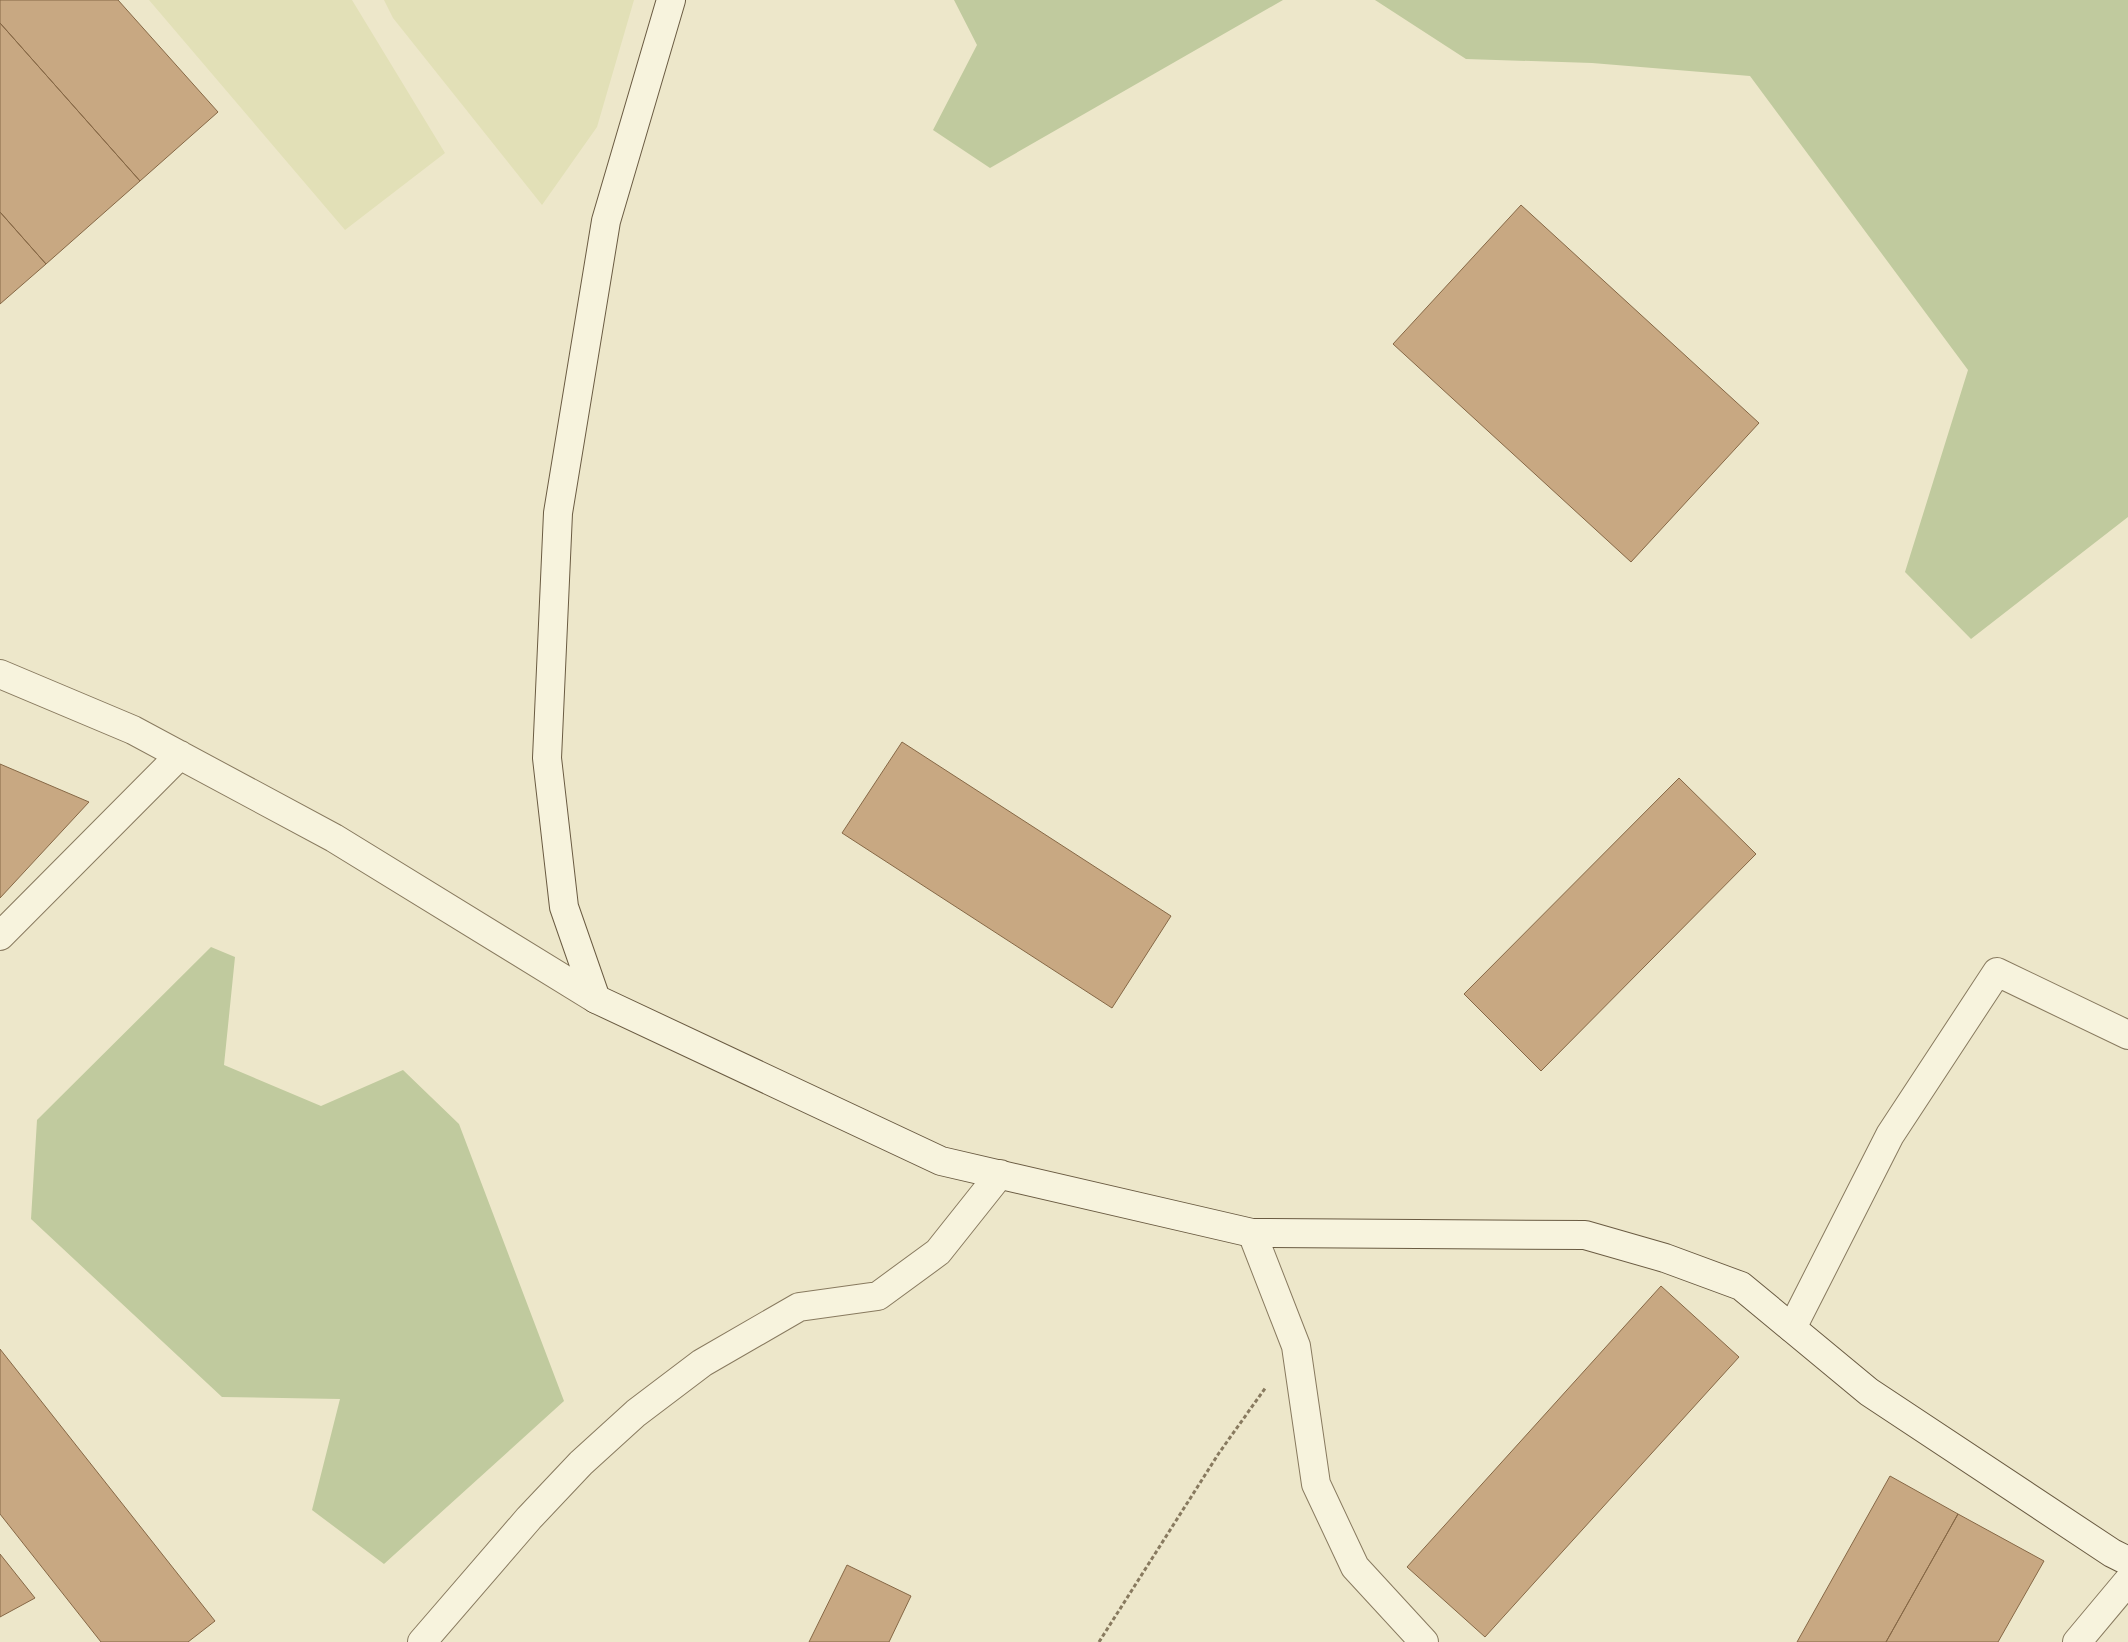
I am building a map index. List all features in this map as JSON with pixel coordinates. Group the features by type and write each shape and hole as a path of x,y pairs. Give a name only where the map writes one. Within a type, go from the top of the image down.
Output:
{"street":[{"path":"596,999 564,907 547,758 558,513 606,221 671,0"},
{"path":"0,674 133,730 334,838 596,999 941,1161 1252,1233 1584,1235 1665,1258 1742,1286 1869,1392 2112,1553 2128,1561"},
{"path":"0,936 180,755"},
{"path":"1792,1328 1890,1135 1997,972 2128,1035"},
{"path":"422,1642 529,1518 581,1464 636,1413 702,1363 799,1307 878,1296 938,1252 1000,1174"},
{"path":"1252,1233 1296,1346 1316,1484 1354,1567 1424,1642"},
{"path":"2077,1642 2128,1581"}],"path":[{"path":"1100,1642 1219,1453 1296,1346"}],"shaded area":[{"path":"149,0 352,0 445,153 345,230"},
{"path":"384,0 634,0 597,127 542,205 393,18"}],"green space":[{"path":"954,0 1283,0 990,168 933,130 977,45"},
{"path":"1375,0 2128,0 2128,517 1971,639 1905,572 1968,370 1750,76 1592,63 1466,59"},
{"path":"211,947 235,957 224,1065 321,1106 403,1070 459,1124 564,1401 384,1564 312,1510 340,1399 222,1397 31,1219 37,1120"}],"building":[{"path":"0,0 118,0 218,112 140,181 0,23"},
{"path":"0,23 140,181 46,264 0,212"},
{"path":"1521,205 1759,423 1631,562 1393,344"},
{"path":"0,212 46,264 0,304"},
{"path":"902,742 1171,916 1112,1008 842,833"},
{"path":"0,764 89,802 0,898"},
{"path":"1679,778 1756,854 1541,1071 1464,994"},
{"path":"1661,1286 1739,1357 1485,1637 1407,1567"},
{"path":"0,1349 215,1621 188,1642 101,1642 0,1514"},
{"path":"1890,1476 1958,1514 1886,1642 1797,1642"},
{"path":"1958,1514 2044,1561 1998,1642 1886,1642"},
{"path":"0,1554 35,1598 0,1617"},
{"path":"847,1565 911,1596 889,1642 809,1642"}]}
